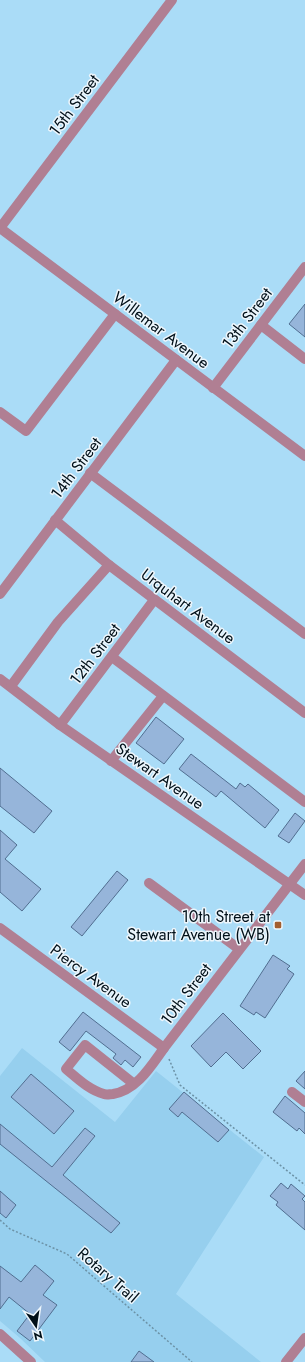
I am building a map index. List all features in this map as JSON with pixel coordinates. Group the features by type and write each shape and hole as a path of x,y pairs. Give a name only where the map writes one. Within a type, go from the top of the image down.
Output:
{"street":[{"name":"15th Street","path":"0,228 172,0"},
{"name":"Willemar Avenue","path":"0,228 305,456"},
{"name":"13th Street","path":"214,388 305,267"},
{"path":"0,412 26,431 115,314"},
{"path":"261,325 305,359"},
{"name":"14th Street","path":"0,594 176,360"},
{"path":"90,473 305,634"},
{"name":"Urquhart Avenue","path":"55,520 109,566 305,713"},
{"path":"11,686 58,622 109,566"},
{"name":"12th Street","path":"60,725 154,600"},
{"path":"112,657 305,802"},
{"name":"Stewart Avenue","path":"0,679 60,725 305,895"},
{"path":"112,761 163,696"},
{"name":"10th Street","path":"134,1084 85,1045 66,1069 91,1089 106,1095 122,1092 134,1084 148,1070 305,864"},
{"path":"149,883 239,949"},
{"name":"Piercy Avenue","path":"0,928 164,1048"},
{"path":"292,1092 305,1102"},
{"path":"0,1334 27,1361"},
{"path":"286,1362 305,1338"}],"path":[{"path":"164,1048 180,1085 305,1185"},
{"name":"Rotary Trail","path":"0,1220 10,1229 68,1254 192,1362"}],"shaded area":[{"path":"22,1048 115,1122 156,1071 264,1157 176,1294 261,1362 45,1362 0,1321 0,1076"}],"building":[{"path":"305,304 305,337 289,324"},
{"path":"156,717 184,739 164,764 136,743"},
{"path":"191,754 236,789 240,783 245,787 248,784 279,810 265,828 221,791 216,797 179,769"},
{"path":"0,768 52,811 34,833 0,806"},
{"path":"295,813 305,821 289,843 278,836"},
{"path":"0,830 17,845 5,859 41,889 22,911 0,892"},
{"path":"117,871 128,880 82,936 71,927"},
{"path":"273,955 290,966 287,969 294,974 265,1018 256,1012 254,1015 240,1006"},
{"path":"83,1012 141,1057 133,1067 125,1060 121,1065 113,1058 116,1054 86,1031 70,1051 59,1042"},
{"path":"223,1013 261,1051 243,1069 226,1052 211,1067 191,1046"},
{"path":"305,1071 305,1089 296,1081"},
{"path":"31,1074 74,1111 54,1134 11,1097"},
{"path":"184,1092 229,1130 218,1142 182,1112 178,1117 169,1109"},
{"path":"285,1096 305,1113 305,1134 299,1128 297,1131 273,1112"},
{"path":"0,1124 52,1167 85,1128 95,1136 63,1175 120,1223 111,1233 0,1144"},
{"path":"281,1183 288,1189 291,1184 305,1196 302,1199 305,1202 305,1230 276,1205 278,1202 270,1196"},
{"path":"0,1191 16,1205 6,1218 0,1213"},
{"path":"35,1265 54,1281 43,1295 57,1305 30,1341 17,1331 30,1314 9,1297 0,1309 0,1266 21,1282"},
{"path":"139,1351 154,1362 131,1362"}],"place":[{"name":"10th Street at Stewart Avenue (WB)","path":"278,925"}]}
